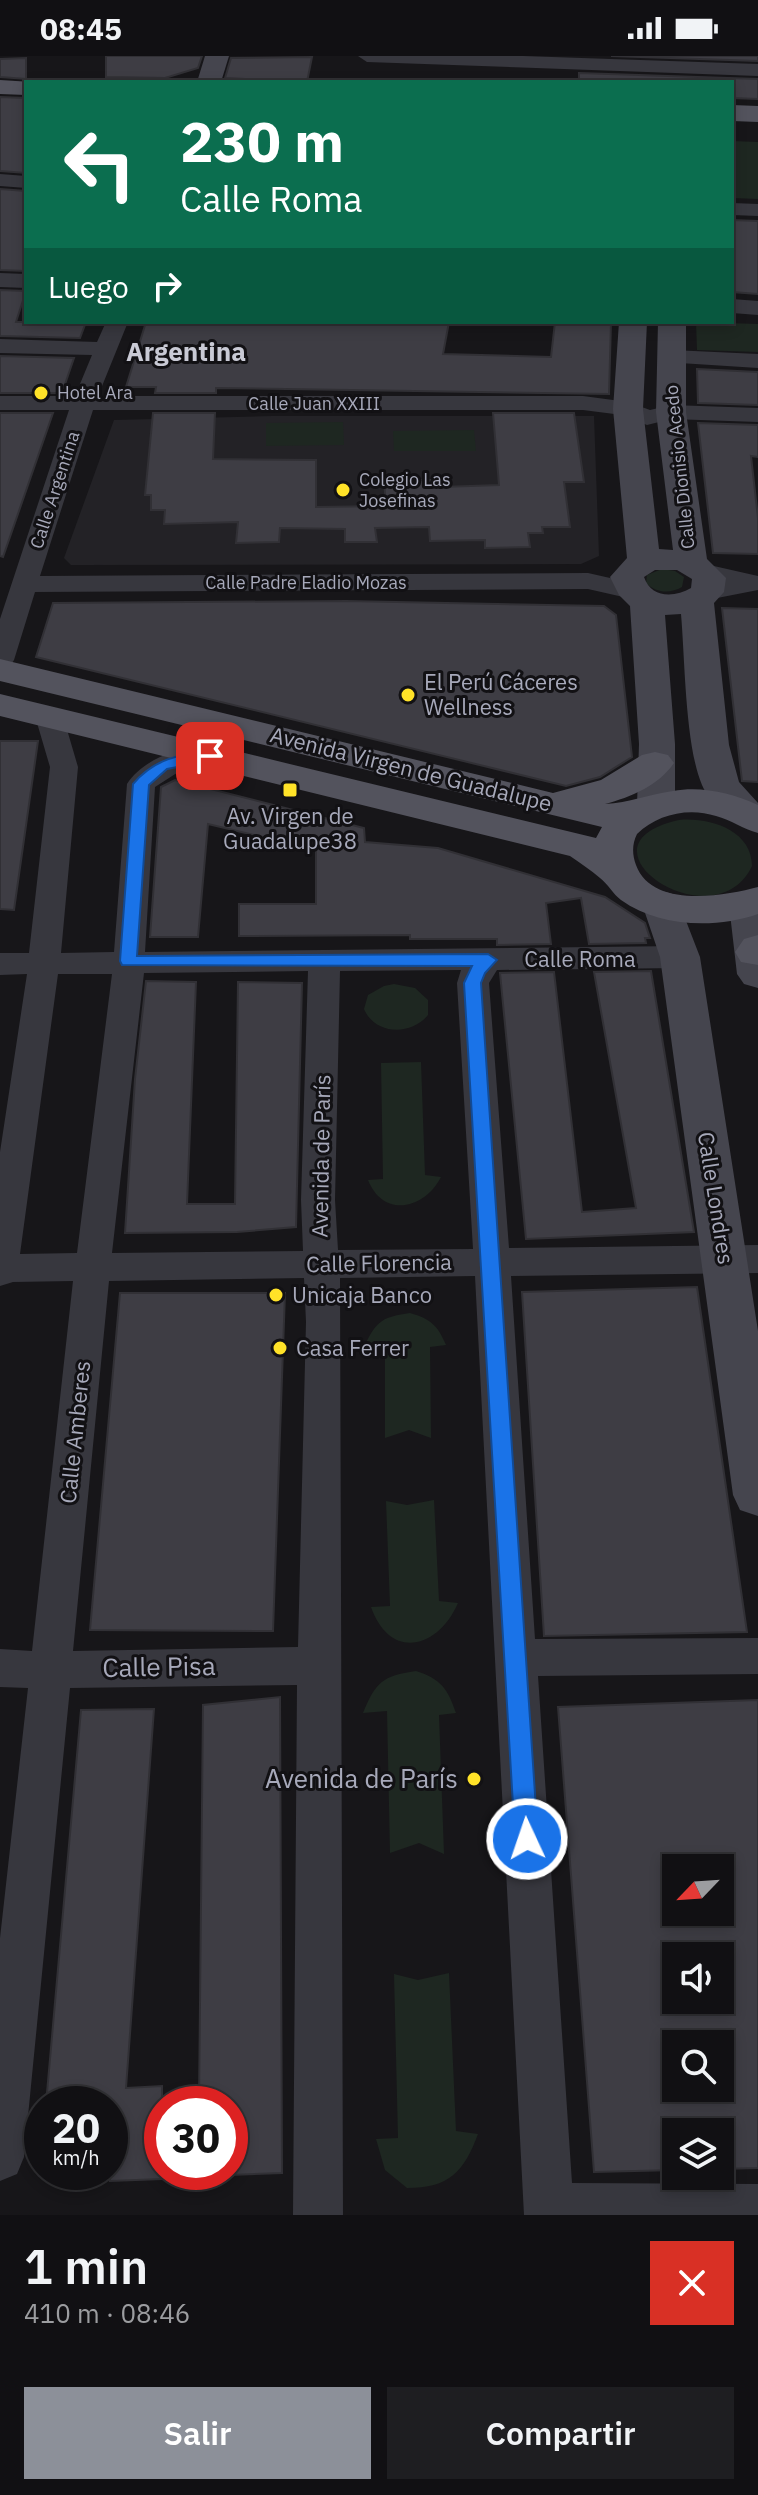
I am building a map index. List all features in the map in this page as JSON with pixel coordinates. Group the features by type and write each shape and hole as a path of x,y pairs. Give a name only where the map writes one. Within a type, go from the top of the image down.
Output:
{"main road":[{"path":"196,80 202,56"},
{"path":"210,80 217,56"},
{"path":"0,87 24,88"},
{"path":"0,96 24,97"},
{"path":"734,114 758,115"},
{"path":"734,123 758,124"},
{"name":"Calle Dionisio Acedo","path":"633,324 628,409 639,581 657,744 646,810"},
{"name":"Calle Dionisio Acedo","path":"672,324 671,412 700,582 711,745 721,785 752,817"},
{"path":"667,559 700,582 673,605 639,581 667,559"},
{"name":"Avenida Virgen de Guadalupe","path":"0,670 605,816 701,801 752,817"},
{"name":"Avenida Virgen de Guadalupe","path":"0,705 583,847 619,872 644,895 662,904"},
{"path":"548,804 608,792 637,779 655,763"},
{"path":"619,872 613,856 614,841 622,826 646,810"},
{"path":"662,904 715,912 754,902 757,958"},
{"name":"Calle Londres","path":"662,904 680,957 742,1259 758,1495"}],"street":[{"path":"367,56 637,61 758,70"},
{"path":"0,180 24,182"},
{"path":"734,209 758,210"},
{"path":"0,280 24,281"},
{"path":"734,306 758,308"},
{"name":"Calle Argentina","path":"0,660 83,404 116,324"},
{"path":"0,346 107,349"},
{"path":"672,357 758,361"},
{"name":"Calle Juan XXIII","path":"0,403 583,403 628,409 647,418 671,412 758,415"},
{"name":"Calle Padre Eladio Mozas","path":"25,584 639,581"},
{"path":"700,582 756,583"},
{"path":"0,1269 44,964 64,767 49,716"},
{"name":"Calle Amberes","path":"0,2157 52,1671 56,1605 128,961 141,784 162,766 186,758 210,756"},
{"name":"Calle Roma","path":"0,964 680,957"},
{"path":"488,960 477,970 473,983 549,2211 758,2209"},
{"name":"Avenida de París","path":"318,2215 318,1666 324,1322 319,1264 324,962"},
{"name":"Calle Florencia","path":"0,1269 742,1259"},
{"path":"516,1658 758,1656"},
{"name":"Calle Pisa","path":"0,1668 52,1671 100,1667 318,1666"}],"shaded area":[{"path":"734,141 758,142 758,199 734,198"},
{"path":"696,324 758,324 758,352 697,350"},
{"name":"Colegio Las Josefinas","path":"272,416 594,416 599,556 581,564 71,565 64,558 114,420"},
{"path":"343,422 344,445 266,446 266,423"},
{"path":"474,430 476,451 394,451 393,431"},
{"path":"662,569 675,571 684,577 682,587 663,591 646,583 647,575"},
{"path":"679,820 703,821 727,828 745,843 752,866 734,888 709,896 683,893 659,882 642,866 637,849 648,832"},
{"path":"394,984 415,988 428,1000 428,1015 412,1027 385,1028 369,1018 364,1009 368,995"},
{"path":"421,1062 425,1175 441,1177 425,1197 404,1205 393,1204 383,1200 368,1180 383,1179 381,1063"},
{"path":"410,1313 433,1324 446,1345 430,1347 431,1438 409,1430 385,1438 385,1344 365,1345 382,1321"},
{"path":"434,1500 439,1601 458,1603 439,1631 427,1639 402,1642 390,1636 379,1624 371,1607 390,1606 386,1501 407,1505"},
{"path":"416,1671 442,1686 456,1713 439,1715 444,1854 419,1843 390,1853 387,1711 363,1713 382,1682 395,1675"},
{"path":"449,1973 456,2131 478,2134 467,2158 453,2175 434,2185 407,2188 385,2170 376,2139 398,2138 394,1974 418,1980"}],"building":[{"path":"106,56 202,56 198,68 165,78 106,77"},
{"path":"611,56 758,56 758,61"},
{"path":"312,57 307,80 225,78 231,58"},
{"path":"26,58 26,79 0,77 0,59"},
{"path":"579,73 758,79 758,99 734,98 734,80 579,79"},
{"path":"0,97 24,98 24,173 0,171"},
{"path":"0,189 24,191 24,271 0,270"},
{"path":"734,220 758,221 758,294 734,292"},
{"path":"0,290 24,291 16,322 85,324 80,338 0,336"},
{"path":"145,324 449,324 443,354 551,357 555,324 611,324 609,394 216,388 216,393 155,393 156,387 126,387"},
{"path":"0,356 74,358 62,393 0,393"},
{"path":"697,369 758,372 758,405 698,403"},
{"path":"0,413 53,413 3,557 0,556"},
{"path":"153,413 215,413 213,459 316,460 316,507 386,506 384,480 440,480 441,487 499,485 493,413 574,413 584,482 564,482 570,527 542,527 543,533 528,533 530,547 485,548 485,540 430,541 429,527 375,528 377,542 345,542 345,529 280,528 279,542 236,543 238,522 164,524 165,510 151,510 151,495 145,495"},
{"path":"698,423 758,425 758,457 751,456 758,518 758,554 713,553"},
{"name":"El Perú Cáceres Wellness","path":"346,601 604,606 616,615 632,757 600,777 566,786 36,657 53,603"},
{"path":"722,608 758,609 758,782 742,781"},
{"path":"0,741 38,741 14,910 0,909"},
{"path":"175,780 364,828 365,842 438,848 605,897 645,923 650,938 645,938 646,943 589,944 581,898 546,903 551,944 497,945 497,939 410,939 410,935 239,936 239,904 316,904 316,850 208,824 198,937 150,937 161,787"},
{"path":"651,971 694,1232 526,1239 500,973 554,972 582,1212 636,1208 594,972"},
{"path":"146,981 196,982 187,1204 235,1204 238,982 302,983 296,1227 237,1232 125,1233 135,1079"},
{"path":"697,1287 747,1632 544,1636 522,1292"},
{"path":"120,1293 285,1293 273,1631 90,1630"},
{"path":"280,1697 282,2173 248,2174 248,2086 199,2086 203,1705"},
{"path":"758,1700 758,2168 734,2169 734,2118 662,2118 662,2170 594,2172 558,1707"},
{"path":"154,1709 126,2086 48,2086 81,1710"},
{"path":"144,2087 144,2180 128,2180 128,2088"}],"place":[{"name":"Hotel Ara","path":"41,393"},
{"name":"Colegio Las Josefinas","path":"343,490"},
{"name":"El Perú Cáceres Wellness","path":"408,695"},
{"name":"Av. Virgen de Guadalupe38","path":"290,790"},
{"name":"Unicaja Banco","path":"276,1295"},
{"name":"Casa Ferrer","path":"280,1348"},
{"name":"Avenida de París","path":"474,1779"}],"district":[{"name":"Argentina","path":"186,352"}],"route":[{"path":"210,756 186,758 162,766 141,784 128,961 488,960 477,970 473,983 527,1839"}]}
